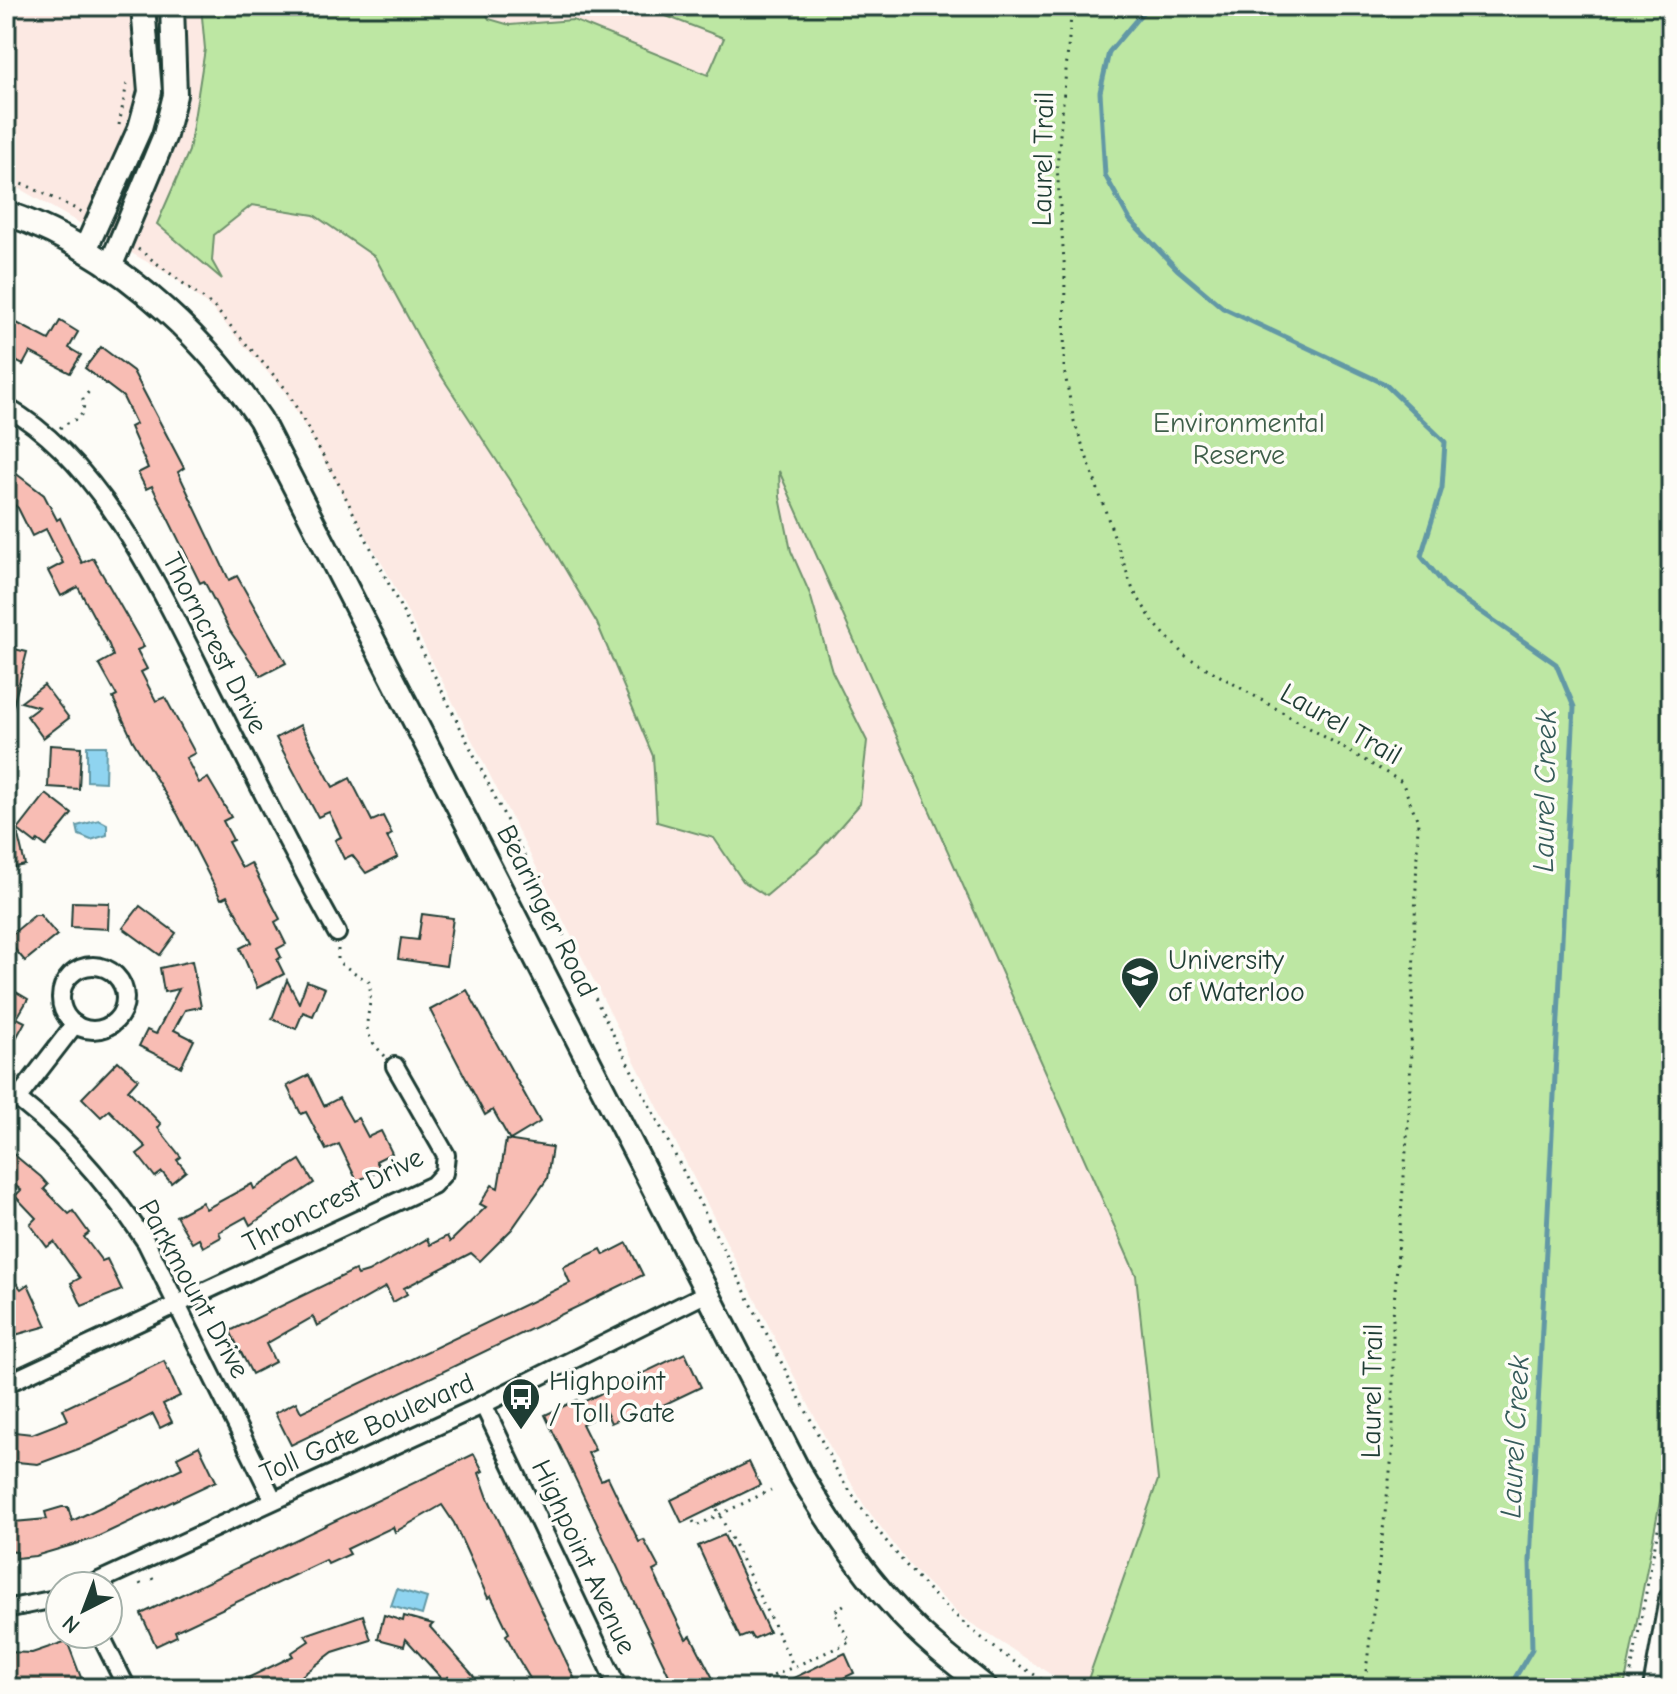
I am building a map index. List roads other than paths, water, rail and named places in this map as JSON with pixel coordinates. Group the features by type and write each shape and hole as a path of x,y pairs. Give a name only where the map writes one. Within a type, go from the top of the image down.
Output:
{"street":[{"path":"85,250 140,128 150,92 143,6"},
{"path":"110,267 165,135 175,95 172,6"},
{"name":"Bearinger Road","path":"6,213 85,250 110,267 201,343 234,380 260,419 799,1472 858,1566 916,1630 986,1688"},
{"name":"Thorncrest Drive","path":"6,407 50,443 94,487 136,548 337,933"},
{"path":"12,1095 75,1024"},
{"name":"Throncrest Drive","path":"180,1304 433,1185 444,1173 446,1155 395,1066"},
{"name":"Parkmount Drive","path":"12,1095 64,1141 124,1209 180,1304 273,1499"},
{"name":"Toll Gate Boulevard","path":"122,1570 483,1404 709,1292"},
{"path":"6,1384 180,1304"},
{"name":"Highpoint Avenue","path":"483,1404 618,1688"},
{"path":"1655,1688 1671,1599"},
{"path":"6,1609 44,1601"},
{"path":"108,1650 127,1688"}],"water":[{"path":"87,746 106,746 105,782 87,781"},
{"path":"99,820 107,824 107,835 91,840 79,835 77,826"},
{"path":"397,1589 427,1598 422,1615 391,1606"}],"waterway":[{"name":"Laurel Creek","path":"1148,6 1109,52 1100,92 1105,175 1130,220 1177,269 1223,308 1385,384 1445,442 1442,488 1421,556 1447,588 1556,664 1574,707 1530,1561 1532,1649 1509,1688"}],"place":[{"name":"University of Waterloo","path":"1140,1010"},
{"name":"Highpoint / Toll Gate","path":"521,1431"}],"park label":[{"name":"Environmental Reserve","path":"1239,439"}]}
